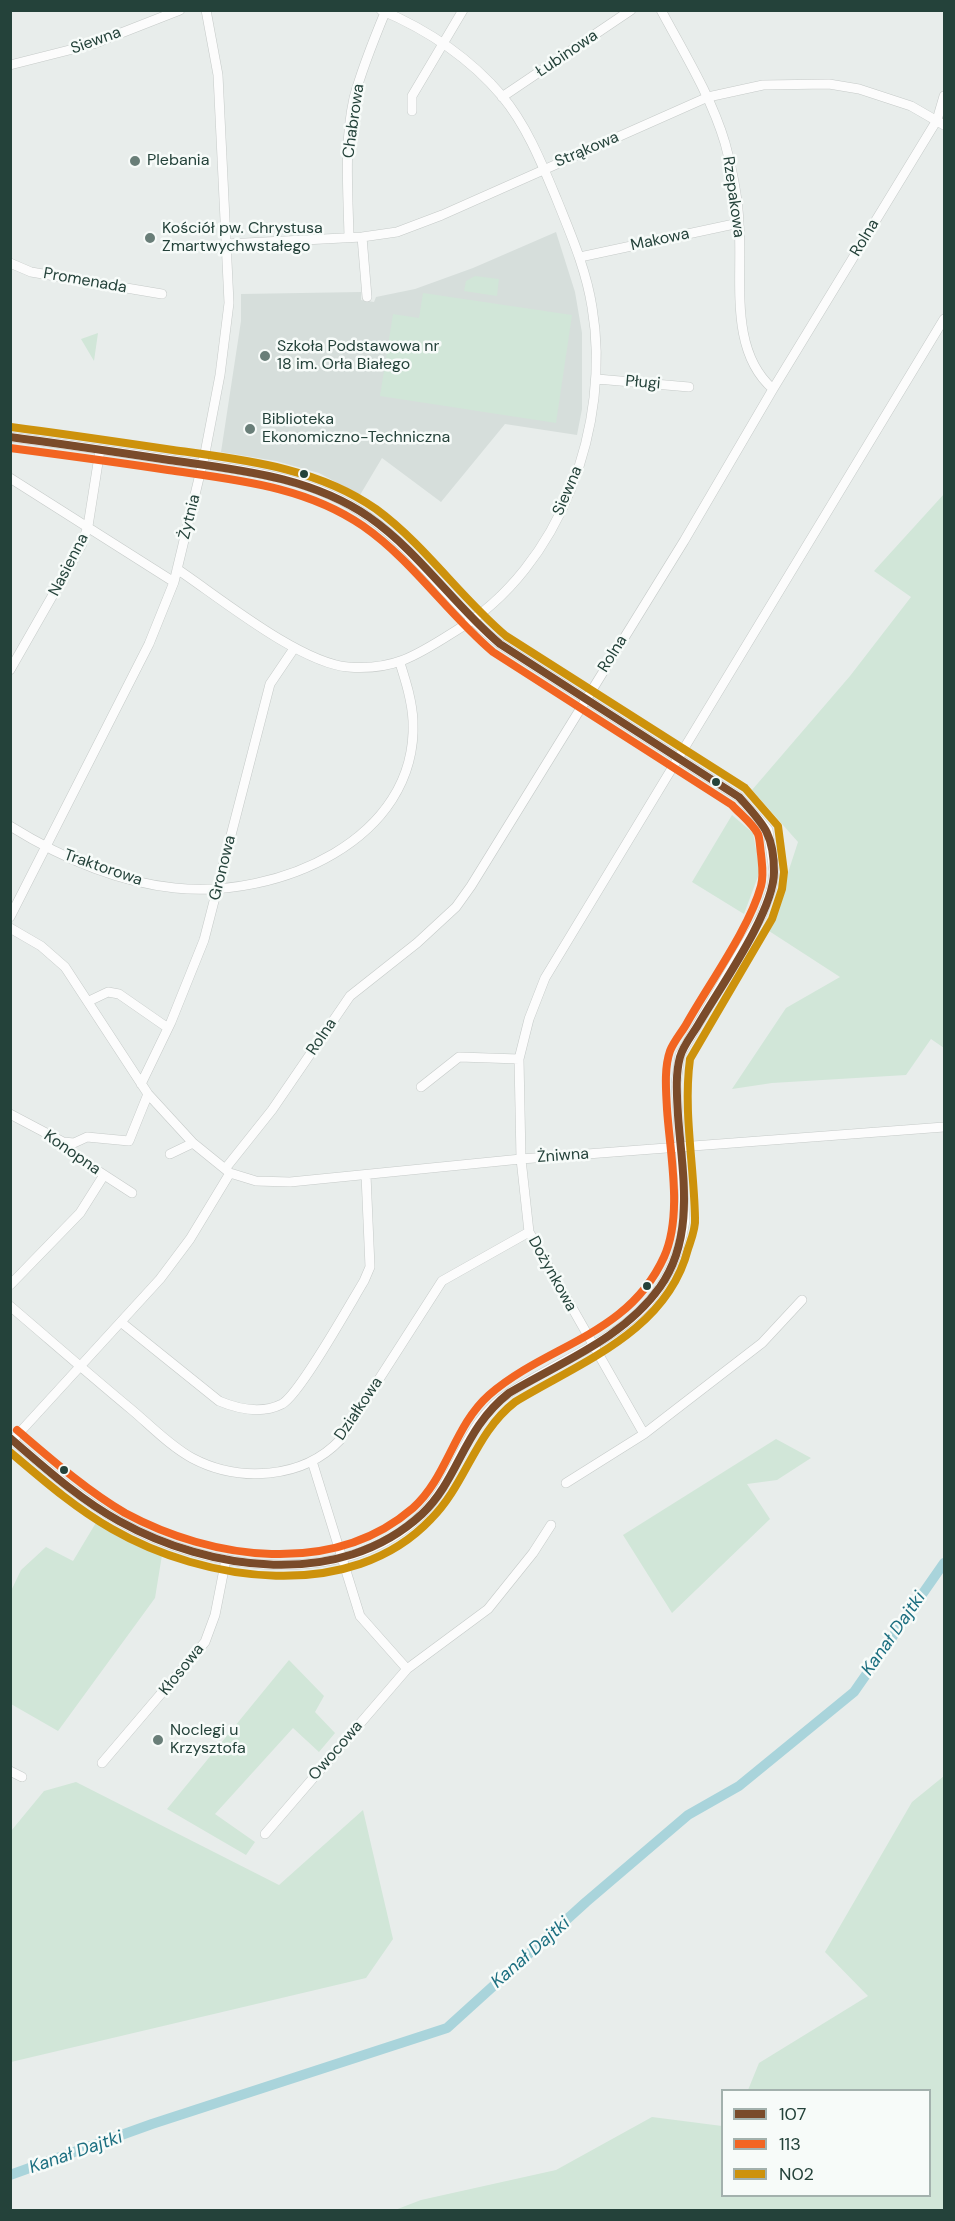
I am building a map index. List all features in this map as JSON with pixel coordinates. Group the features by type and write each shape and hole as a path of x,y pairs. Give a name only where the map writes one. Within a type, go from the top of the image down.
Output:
{"street":[{"name":"Siewna","path":"10,65 93,44 180,10"},
{"name":"Żytnia","path":"10,917 149,644 174,582 202,464 220,375 229,309 218,75 206,10"},
{"path":"412,111 412,96 463,10"},
{"name":"Łubinowa","path":"502,97 632,10"},
{"name":"Rzepakowa","path":"661,10 708,97 724,141 740,223 743,333 749,358 760,378 773,389"},
{"name":"Siewna","path":"177,569 293,650 346,667 374,667 400,663 473,621 517,578 553,526 571,489 583,453 597,380 592,309 580,257 544,168 527,134 502,97 473,66 445,43 416,25 384,11"},
{"name":"Chabrowa","path":"349,237 347,170 354,101 384,11"},
{"name":"Strąkowa","path":"226,244 363,237 397,232 708,97 762,85 830,84 885,96 941,123"},
{"name":"Rolna","path":"11,1440 82,1368 160,1280 190,1239 227,1171 350,996 417,943 456,907 507,831 585,698 684,541 773,389 941,123 945,96"},
{"name":"Makowa","path":"580,257 740,223"},
{"path":"363,237 368,297"},
{"name":"Promenada","path":"10,263 31,272 162,294"},
{"name":"Dożynkowa","path":"644,1434 529,1232 521,1159 519,1059 529,1019 545,978 945,319"},
{"name":"Pługi","path":"597,380 689,387"},
{"path":"10,437 286,478 326,492 353,507 390,533 473,621 500,645 739,797 768,830 774,872 772,887 762,915 680,1055 676,1084 685,1221 681,1242 668,1277 657,1294 631,1320 592,1346 507,1394 488,1412 469,1434 441,1489 424,1512 401,1533 374,1548 344,1558 277,1564 226,1559 188,1550 133,1529 104,1512 11,1440"},
{"name":"Nasienna","path":"10,670 74,561 88,526 100,450"},
{"path":"10,478 174,582"},
{"name":"Gronowa","path":"141,1084 168,1028 204,940 270,684 293,650"},
{"name":"Traktorowa","path":"10,826 45,848 122,878 141,882 177,888 218,888 284,876 344,848 372,827 390,802 403,777 410,751 413,721 409,691 400,663"},
{"name":"Żniwna","path":"10,928 41,946 65,967 148,1094 193,1143 227,1171 256,1181 290,1182 521,1159 945,1127"},
{"path":"89,1001 108,992 120,994 168,1028"},
{"path":"421,1087 459,1057 519,1059"},
{"path":"63,1142 74,1143 87,1137 129,1141 148,1094"},
{"name":"Konopna","path":"10,1114 63,1142 78,1158 132,1193"},
{"path":"170,1154 193,1143"},
{"path":"10,1285 80,1213 104,1175"},
{"path":"122,1323 219,1401 234,1407 258,1410 283,1404 300,1388 364,1281 370,1267 366,1175"},
{"name":"Działkowa","path":"10,1306 180,1449 214,1467 258,1474 283,1471 312,1461 340,1440 442,1281 529,1232"},
{"path":"566,1482 644,1434 762,1343 802,1300"},
{"path":"312,1461 344,1558 360,1616 407,1669"},
{"name":"Owocowa","path":"265,1834 407,1669 488,1609 533,1553 551,1525"},
{"name":"Kłosowa","path":"102,1763 205,1642 215,1615 226,1559"},
{"path":"10,1771 22,1777"}],"shaded area":[{"path":"556,232 575,292 582,333 582,409 577,435 505,424 441,502 382,458 360,495 319,473 276,461 221,452 241,321 241,294 361,292 361,300 374,302 376,297 415,289 473,268"}],"green space":[{"path":"475,276 499,279 497,296 464,291 466,281"},
{"path":"423,293 572,315 556,423 380,396 393,314 419,318"},
{"path":"98,333 94,361 81,339"},
{"path":"944,494 944,1048 931,1039 906,1075 772,1083 732,1089 786,1008 840,977 769,931 798,842 752,790 850,676 911,597 874,571"},
{"path":"732,815 753,833 760,871 744,914 692,882"},
{"path":"776,1439 811,1458 777,1480 747,1484 770,1519 672,1613 623,1535"},
{"path":"97,1521 162,1555 155,1598 58,1731 11,1704 11,1591 21,1570 46,1547 73,1561"},
{"path":"289,1660 324,1696 315,1712 335,1733 319,1752 293,1728 215,1814 255,1842 246,1855 167,1809"},
{"path":"944,1776 944,2210 395,2210 421,2200 556,2170 652,2117 721,2126 721,2197 931,2197 931,2089 748,2089 759,2063 868,1996 825,1952 912,1802"},
{"path":"76,1782 279,1885 363,1810 393,1939 366,1978 11,2062 11,1831 44,1791"}],"waterway":[{"name":"Kanał Dajtki","path":"10,2175 152,2124 447,2028 586,1902 688,1815 739,1786 854,1692 944,1563"}],"transit line":[{"name":"N02","path":"10,1452 98,1521 149,1547 189,1562 232,1572 276,1576 319,1573 360,1564 398,1546 431,1519 443,1505 480,1443 501,1414 515,1402 593,1358 618,1341 641,1323 661,1302 677,1277 692,1238 695,1222 688,1118 690,1059 772,919 782,889 784,872 778,826 745,788 506,636 394,523 353,495 329,483 279,467 11,427"},
{"name":"107","path":"10,437 247,472 298,484 346,503 369,517 404,546 467,613 500,644 739,797 766,830 772,848 774,872 772,889 765,908 744,950 685,1045 680,1057 677,1071 677,1093 684,1204 679,1247 671,1267 660,1287 629,1321 590,1348 509,1393 494,1407 481,1422 445,1485 422,1514 389,1538 353,1554 314,1563 274,1565 233,1561 193,1552 154,1538 119,1521 76,1493 10,1438"},
{"name":"113","path":"10,448 244,482 294,493 341,513 363,526 398,555 460,621 493,652 732,805 758,834 763,874 756,902 748,919 668,1058 666,1094 674,1204 670,1240 664,1257 649,1284 630,1305 608,1322 536,1363 489,1395 467,1422 425,1496 413,1508 381,1530 346,1544 310,1552 272,1554 233,1550 195,1542 125,1513 83,1484 17,1430"}],"place":[{"name":"Plebania","path":"135,161"},
{"name":"Kościół pw. Chrystusa Zmartwychwstałego","path":"150,238"},
{"name":"Szkoła Podstawowa nr 18 im. Orła Białego","path":"265,356"},
{"name":"Biblioteka Ekonomiczno-Techniczna","path":"250,429"},
{"name":"Noclegi u Krzysztofa","path":"158,1740"}]}
